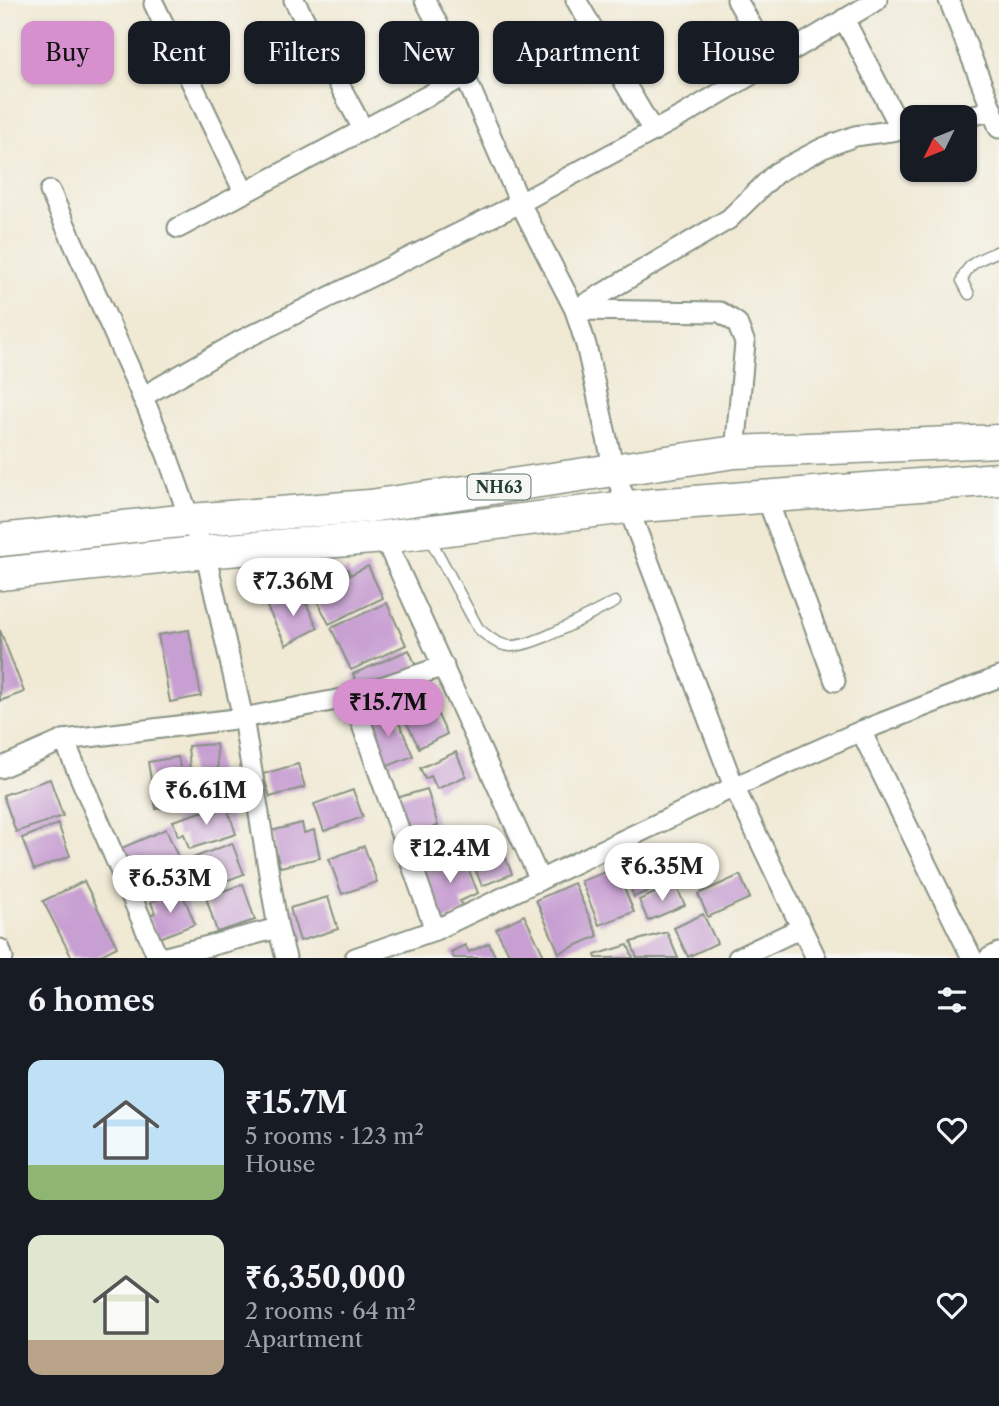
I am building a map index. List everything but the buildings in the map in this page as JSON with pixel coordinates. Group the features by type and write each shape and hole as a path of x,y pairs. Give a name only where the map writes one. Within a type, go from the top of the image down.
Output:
{"highway":[{"name":"NH63","path":"0,540 190,520 370,506 735,452 999,441"},
{"name":"NH63","path":"0,574 205,552 384,537 626,507 999,479"}],"street":[{"path":"294,0 363,129"},
{"path":"425,0 436,21"},
{"path":"576,0 653,131"},
{"path":"737,0 749,21"},
{"path":"799,45 877,0"},
{"path":"949,0 995,120 977,118"},
{"path":"154,4 244,192"},
{"path":"844,19 900,118"},
{"path":"178,228 450,84"},
{"path":"468,84 520,204 575,310 586,345 614,470 626,507 734,787 816,958"},
{"path":"142,397 240,341 520,204 733,84"},
{"path":"575,310 729,219 776,173 823,148 855,136 900,131"},
{"path":"50,191 167,455 190,520 205,552 243,718 278,928 286,958"},
{"path":"575,310 720,312 737,323 745,343 735,452"},
{"path":"766,496 835,681"},
{"path":"384,537 540,880"},
{"path":"0,768 64,740 243,718 352,697 444,666"},
{"path":"355,958 435,930 734,787 862,731 999,677"},
{"path":"352,697 435,930"},
{"path":"862,731 972,958"},
{"path":"64,740 160,958 278,928"},
{"path":"738,958 801,928"},
{"path":"0,949 3,958"},
{"path":"989,958 999,953"}],"lane":[{"path":"969,294 962,281 965,271 972,263 999,251"},
{"path":"426,532 478,628 491,640 508,646 527,645 615,602"}]}
